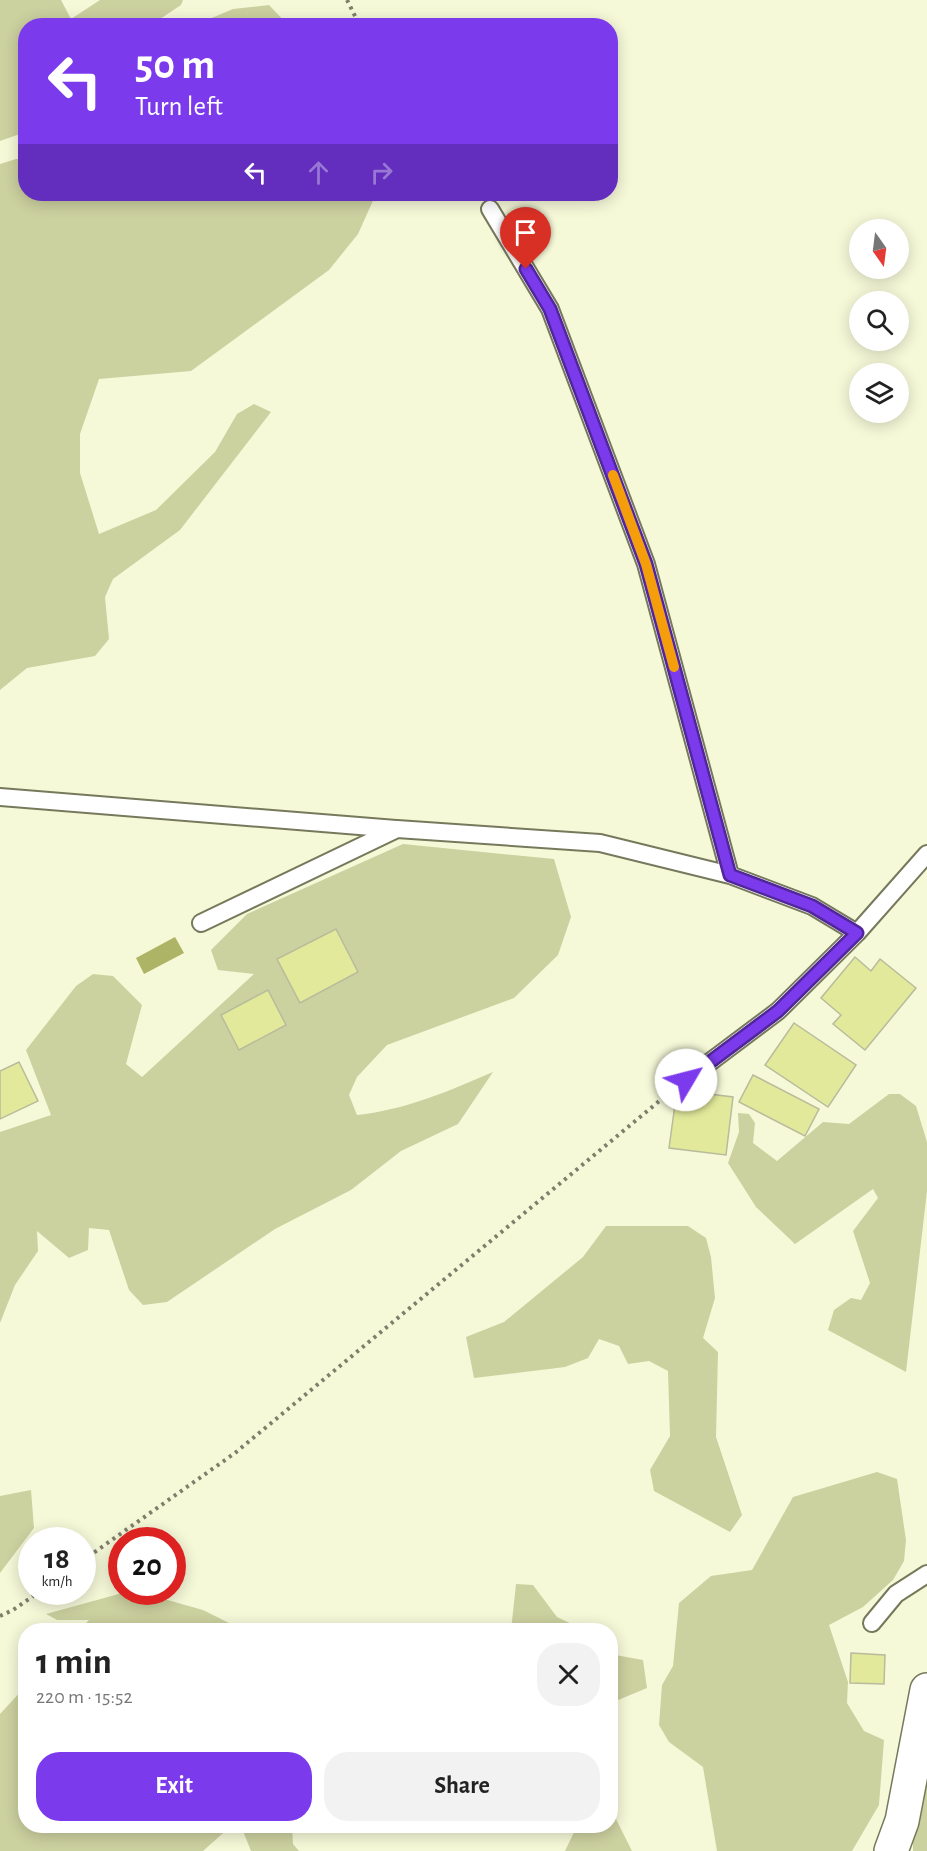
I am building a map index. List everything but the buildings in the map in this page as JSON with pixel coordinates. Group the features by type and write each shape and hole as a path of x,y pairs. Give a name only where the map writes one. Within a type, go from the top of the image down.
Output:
{"street":[{"path":"891,1851 902,1821 927,1690"}],"lane":[{"path":"490,209 550,309 646,564 730,875"},
{"path":"0,797 600,843 730,875 812,906 857,933"},
{"path":"201,923 397,829"},
{"path":"686,1080 778,1011 857,933 927,854"},
{"path":"872,1623 896,1594 927,1574"}],"path":[{"path":"347,0 356,18"},
{"path":"96,1551 235,1453 686,1080"},
{"path":"0,1616 20,1605"}],"shaded area":[{"path":"0,0 61,0 70,18 18,18 18,135 0,141"},
{"path":"100,0 183,0 181,5 162,18 73,18"},
{"path":"269,5 281,18 212,18 233,9"},
{"path":"18,159 18,201 373,201 358,234 329,270 191,371 99,379 80,434 80,473 99,534 156,510 215,452 237,414 254,404 271,412 180,530 113,579 105,597 109,639 95,656 27,668 0,690 0,164"},
{"path":"403,844 554,859 571,917 558,955 514,998 387,1045 357,1077 349,1095 357,1115 392,1109 426,1099 493,1072 458,1124 401,1151 351,1190 275,1229 167,1302 143,1305 129,1290 109,1230 89,1228 88,1250 69,1258 37,1231 38,1251 15,1285 0,1323 0,1132 51,1115 26,1050 76,986 93,974 113,976 142,1005 126,1064 142,1077 254,974 218,970 211,950 247,914"},
{"path":"175,937 184,953 144,974 136,958"},
{"path":"889,1094 900,1094 916,1106 927,1142 927,1191 906,1372 828,1330 834,1310 851,1298 861,1300 870,1283 853,1231 878,1198 873,1189 795,1244 756,1207 728,1163 739,1132 738,1113 749,1114 755,1123 753,1143 777,1161 823,1122 849,1124"},
{"path":"606,1226 688,1226 706,1238 711,1257 715,1298 703,1338 718,1352 716,1437 742,1515 730,1532 654,1491 650,1470 670,1436 668,1371 649,1361 628,1364 619,1346 599,1339 588,1358 565,1367 474,1378 466,1337 504,1322 583,1257"},
{"path":"877,1472 897,1479 906,1540 904,1561 893,1580 863,1607 829,1625 848,1682 847,1703 864,1731 884,1740 879,1805 852,1851 717,1851 703,1767 669,1742 659,1725 662,1685 673,1666 679,1603 711,1576 752,1570 793,1497"},
{"path":"31,1490 34,1527 18,1527 18,1549 0,1573 0,1496"},
{"path":"516,1584 533,1585 557,1617 569,1623 512,1623"},
{"path":"108,1597 108,1605 185,1605 203,1610 229,1623 86,1623 89,1620 57,1620 46,1614 79,1605 96,1605 96,1600"},
{"path":"618,1655 643,1660 647,1688 618,1700"},
{"path":"18,1695 18,1833 223,1833 203,1851 0,1851 0,1714"},
{"path":"927,1777 927,1851 913,1851 913,1835"},
{"path":"618,1823 632,1851 565,1851 574,1833 618,1833"},
{"path":"244,1833 292,1833 293,1844 299,1851 251,1851"}],"slow traffic":[{"path":"613,475 646,564 674,667"}],"route":[{"path":"526,269 550,309 646,564 730,875 812,906 857,933 778,1011 686,1080"}]}
